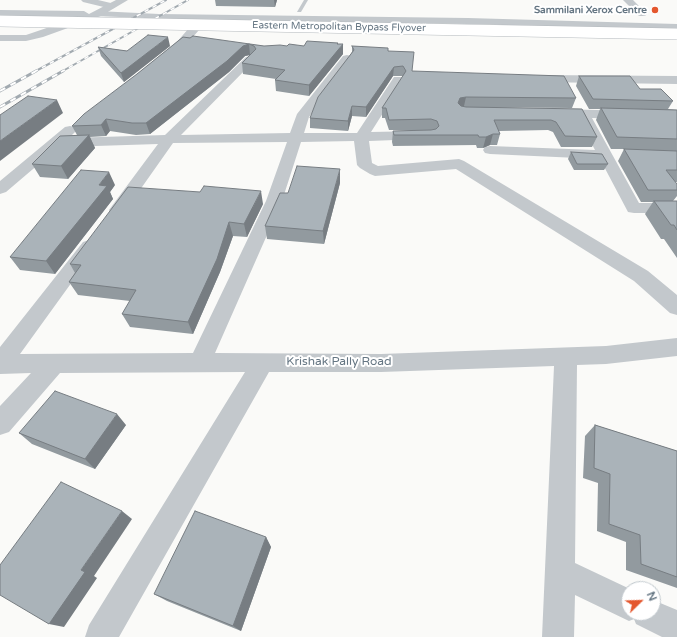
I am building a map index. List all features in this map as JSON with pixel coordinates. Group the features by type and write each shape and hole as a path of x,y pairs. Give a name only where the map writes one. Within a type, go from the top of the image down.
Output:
{"main road":[{"name":"Eastern Metropolitan Bypass Flyover","path":"0,21 677,34"},
{"name":"Eastern Metropolitan Bypass Flyover","path":"0,31 677,45"}],"street":[{"path":"86,0 112,6"},
{"path":"0,38 26,38 39,35 97,14 123,0"},
{"path":"626,14 646,14 628,0"},
{"path":"0,13 97,14 204,18 564,14"},
{"path":"298,16 677,27"},
{"path":"153,67 180,44 204,18"},
{"path":"199,362 274,201 302,117 347,58"},
{"path":"0,364 169,139 206,100 250,59"},
{"path":"527,79 677,80"},
{"path":"398,80 361,137 365,165 375,171 459,164 641,276 677,307"},
{"path":"565,80 634,208 677,208"},
{"path":"543,113 677,116"},
{"path":"0,188 83,120"},
{"path":"53,144 169,139 429,135"},
{"path":"490,150 622,155"},
{"name":"Krishak Pally Road","path":"0,364 199,362 381,363 606,355 677,347"},
{"path":"558,637 566,357"},
{"path":"101,637 263,362"},
{"path":"0,424 54,363"},
{"path":"560,572 621,600"},
{"path":"661,620 677,627"}],"lane":[{"path":"298,16 306,0"}],"building":[{"path":"148,35 168,37 121,73 98,47 127,51"},
{"path":"193,36 264,46 287,46 289,44 304,46 307,41 343,44 309,85 275,80 285,70 242,63 256,49 254,46 249,44 243,46 227,61 146,123 132,123 106,119 101,125 72,126 84,114 183,37 190,38"},
{"path":"352,46 388,48 388,51 414,52 412,71 564,76 576,98 466,97 460,98 458,103 461,106 466,107 582,109 597,137 565,136 556,122 551,120 494,120 500,134 493,134 486,137 479,137 478,135 394,135 393,131 431,130 436,129 439,126 437,121 431,119 389,120 386,108 382,108 406,71 403,66 394,67 366,107 352,106 348,121 310,118 318,97 354,50"},
{"path":"579,76 630,76 640,89 661,89 673,101 593,99"},
{"path":"28,96 57,100 0,141 0,115"},
{"path":"601,108 677,110 677,139 617,137"},
{"path":"89,135 61,166 32,164 60,136"},
{"path":"624,149 677,151 677,170 666,170 677,184 677,190 648,190"},
{"path":"571,152 602,154 608,164 577,164"},
{"path":"297,166 340,169 323,231 265,226 280,193 288,193"},
{"path":"81,170 109,172 99,185 107,186 46,261 10,257"},
{"path":"204,186 261,191 244,224 229,222 217,259 188,322 122,314 136,290 69,282 81,265 70,264 128,187 200,192"},
{"path":"654,201 677,201 677,230 674,225 671,225"},
{"path":"55,391 117,414 85,459 19,433"},
{"path":"595,425 677,451 677,577 641,564 640,535 609,524 610,474 594,468"},
{"path":"61,482 122,511 81,570 85,572 49,624 0,595 0,565"},
{"path":"195,511 266,537 233,626 154,594"}],"railway":[{"path":"34,72 166,0"},
{"path":"61,72 188,0"},
{"path":"0,91 36,71"},
{"path":"0,107 63,71"}],"place":[{"name":"Sammilani Xerox Centre","path":"655,10"}]}
